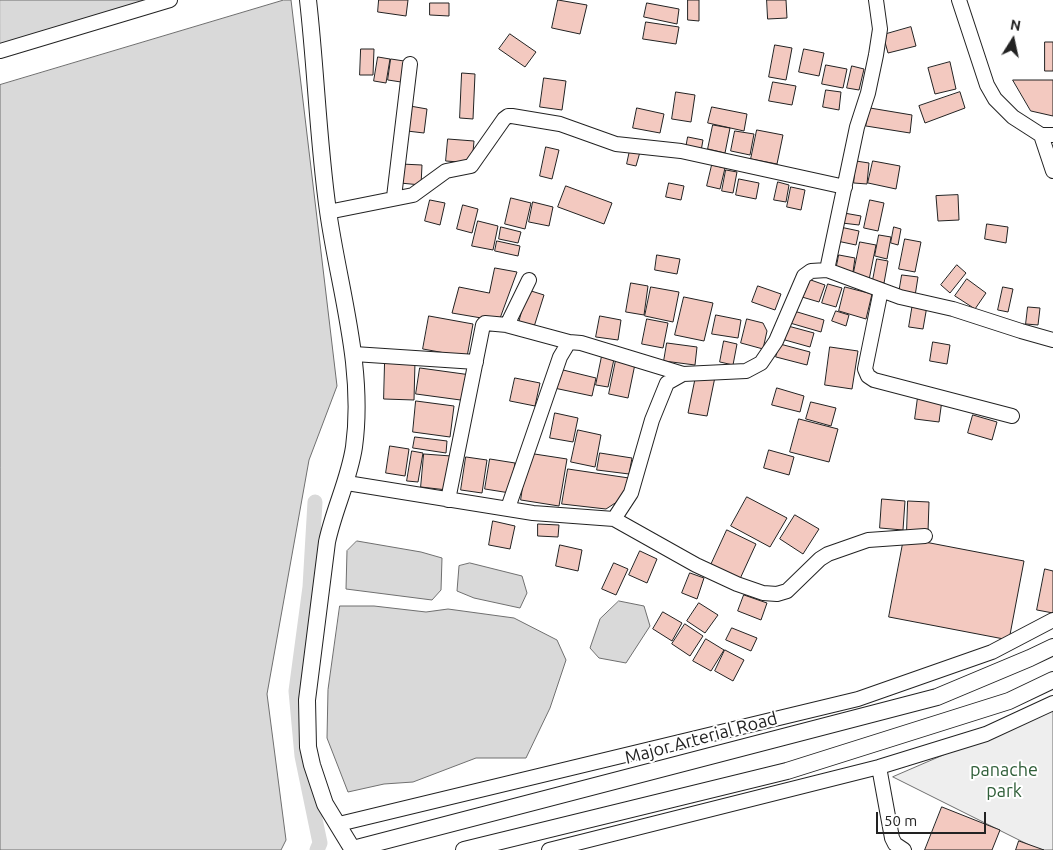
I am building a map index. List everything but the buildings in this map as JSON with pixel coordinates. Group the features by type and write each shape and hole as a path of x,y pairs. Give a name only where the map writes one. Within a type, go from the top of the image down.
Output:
{"street":[{"path":"0,51 170,0"},
{"path":"308,0 320,151 328,212 354,354 356,410 354,447 347,483 332,519 327,542 307,700 308,747 312,765 326,804 353,849"},
{"path":"827,270 858,127 876,55 880,29 876,0"},
{"path":"959,0 987,85 994,99 1013,117 1047,135 1053,171"},
{"path":"394,197 410,64"},
{"path":"328,212 417,193 439,174 471,166 508,116 560,124 616,144 681,152 845,187"},
{"path":"448,500 483,325 485,323 506,325 569,342 581,343 683,374 746,371 761,363 776,341 804,276 811,270 827,270 900,297 953,309 1053,340"},
{"path":"506,325 529,280"},
{"path":"881,290 865,369 868,376 874,380 1012,416"},
{"path":"508,508 560,356 569,342"},
{"path":"354,354 476,362"},
{"path":"614,519 631,493 652,420 667,383 683,374"},
{"path":"347,483 533,513 614,519 696,565 737,584 763,593 777,594 787,591 820,559 828,554 868,540 925,536"},
{"path":"339,824 858,699 992,652 1053,620"},
{"name":"Major Arterial Road","path":"353,849 937,697 1053,647"},
{"path":"464,850 788,770 1009,701 1053,680"},
{"path":"549,850 879,767 986,734 1053,703"},
{"path":"879,767 892,838 895,844 904,850"}],"green space":[{"name":"panache park","path":"1053,708 1053,850 1039,850 893,777"}],"shaded area":[{"path":"0,0 153,0 0,47"},
{"path":"284,0 291,0 337,386 309,460 267,694 286,840 281,850 0,850 0,85"},
{"path":"357,541 421,552 442,558 441,590 432,600 346,589 347,551"},
{"path":"470,563 522,576 527,593 520,608 474,598 457,591 459,566"},
{"path":"619,601 644,606 650,626 626,663 599,658 590,648 600,619"},
{"path":"340,606 374,606 426,612 448,609 514,618 557,640 566,660 550,708 526,758 476,758 413,782 384,784 348,792 327,738 328,690"}],"waterway":[{"path":"315,502 310,587 296,691 302,756 320,843 317,850"}]}
